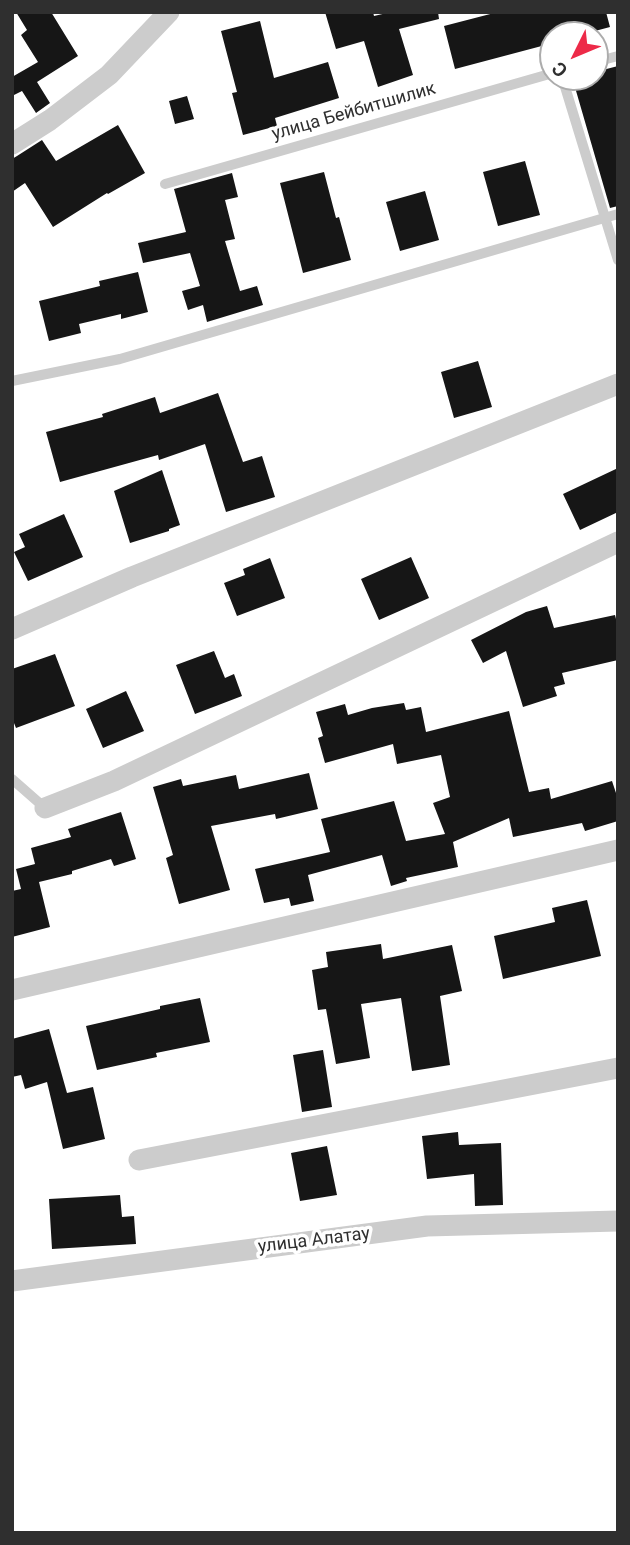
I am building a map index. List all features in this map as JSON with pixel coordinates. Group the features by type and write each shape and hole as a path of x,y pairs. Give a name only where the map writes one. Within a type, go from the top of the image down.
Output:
{"street":[{"path":"12,144 50,120 109,75 169,12"},
{"path":"12,629 132,577 618,384"},
{"path":"45,808 114,781 618,542"},
{"path":"12,990 618,850"},
{"path":"139,1160 618,1069"},
{"name":"улица Алатау","path":"12,1281 427,1226 618,1221"}],"lane":[{"name":"улица Бейбитшилик","path":"165,184 539,78"},
{"path":"566,91 618,260"},
{"path":"12,381 120,359 618,214"},
{"path":"12,779 45,808"}],"building":[{"path":"16,12 51,12 78,56 37,82 50,103 36,113 22,91 12,96 12,77 38,62 21,35 27,30"},
{"path":"325,12 373,12 374,16 391,12 438,12 439,19 399,29 413,75 378,87 364,41 336,49"},
{"path":"498,12 606,12 608,21 539,21 539,47 455,69 444,26"},
{"path":"260,21 274,78 328,62 339,98 275,118 277,126 243,135 232,93 237,92 221,31"},
{"path":"618,66 618,206 610,208 576,91 609,91 609,68"},
{"path":"187,96 194,119 175,124 169,101"},
{"path":"118,125 145,173 53,227 25,183 12,192 12,159 42,140 56,161"},
{"path":"525,161 540,215 498,226 483,172"},
{"path":"324,172 351,260 303,273 280,183"},
{"path":"232,173 238,197 225,200 235,239 225,241 240,291 257,286 263,305 207,322 203,305 188,310 182,291 200,286 190,253 143,263 138,243 186,232 174,189"},
{"path":"425,191 439,240 400,251 386,202"},
{"path":"138,272 148,312 121,319 121,314 79,324 81,333 49,341 39,301 100,286 99,281"},
{"path":"478,361 492,407 454,418 441,372"},
{"path":"218,393 243,462 262,456 275,497 226,512 205,444 159,460 158,455 60,482 46,432 103,417 102,414 155,397 160,413"},
{"path":"618,468 618,512 580,530 563,494"},
{"path":"162,470 180,525 130,543 114,491"},
{"path":"64,514 83,557 28,581 14,552 25,547 19,534"},
{"path":"411,557 429,598 379,620 361,579"},
{"path":"270,558 285,598 237,616 224,583 245,575 243,569"},
{"path":"547,606 554,628 615,615 618,627 618,660 562,673 565,684 554,687 557,696 523,707 506,651 483,663 471,640 526,612"},
{"path":"214,651 225,678 234,674 242,696 195,714 176,665"},
{"path":"55,654 75,706 16,728 12,718 12,669"},
{"path":"126,691 144,731 103,748 86,709"},
{"path":"404,703 406,710 421,707 426,732 509,711 529,792 549,788 551,799 612,781 618,799 618,821 585,831 582,823 513,837 509,818 453,842 458,867 406,878 407,881 391,886 382,855 308,875 314,901 291,906 289,898 264,903 255,869 330,852 321,819 394,801 406,841 445,834 433,803 450,797 441,755 397,764 393,744 325,763 318,738 323,736 316,712 345,704 348,715"},
{"path":"309,773 318,809 276,819 275,814 211,826 230,890 179,904 166,858 173,855 153,787 181,779 183,786 236,775 239,789"},
{"path":"121,812 136,859 114,866 111,859 72,871 72,874 39,882 50,927 12,937 12,891 21,889 16,869 35,864 31,848 71,837 68,829"},
{"path":"587,900 601,956 503,979 494,936 555,922 552,908"},
{"path":"381,944 383,959 452,945 462,991 440,996 450,1065 412,1071 401,998 361,1004 370,1058 336,1064 326,1009 318,1010 312,970 328,967 326,952"},
{"path":"200,998 210,1042 156,1053 157,1057 97,1070 86,1026"},
{"path":"49,1029 67,1093 93,1087 105,1139 63,1149 47,1082 25,1089 21,1075 12,1077 12,1039"},
{"path":"323,1050 332,1107 302,1112 293,1055"},
{"path":"458,1132 459,1145 501,1143 503,1205 475,1206 474,1174 427,1179 422,1136"},
{"path":"327,1146 337,1195 300,1201 291,1153"},
{"path":"120,1195 122,1217 134,1216 136,1244 52,1249 49,1199"}]}
